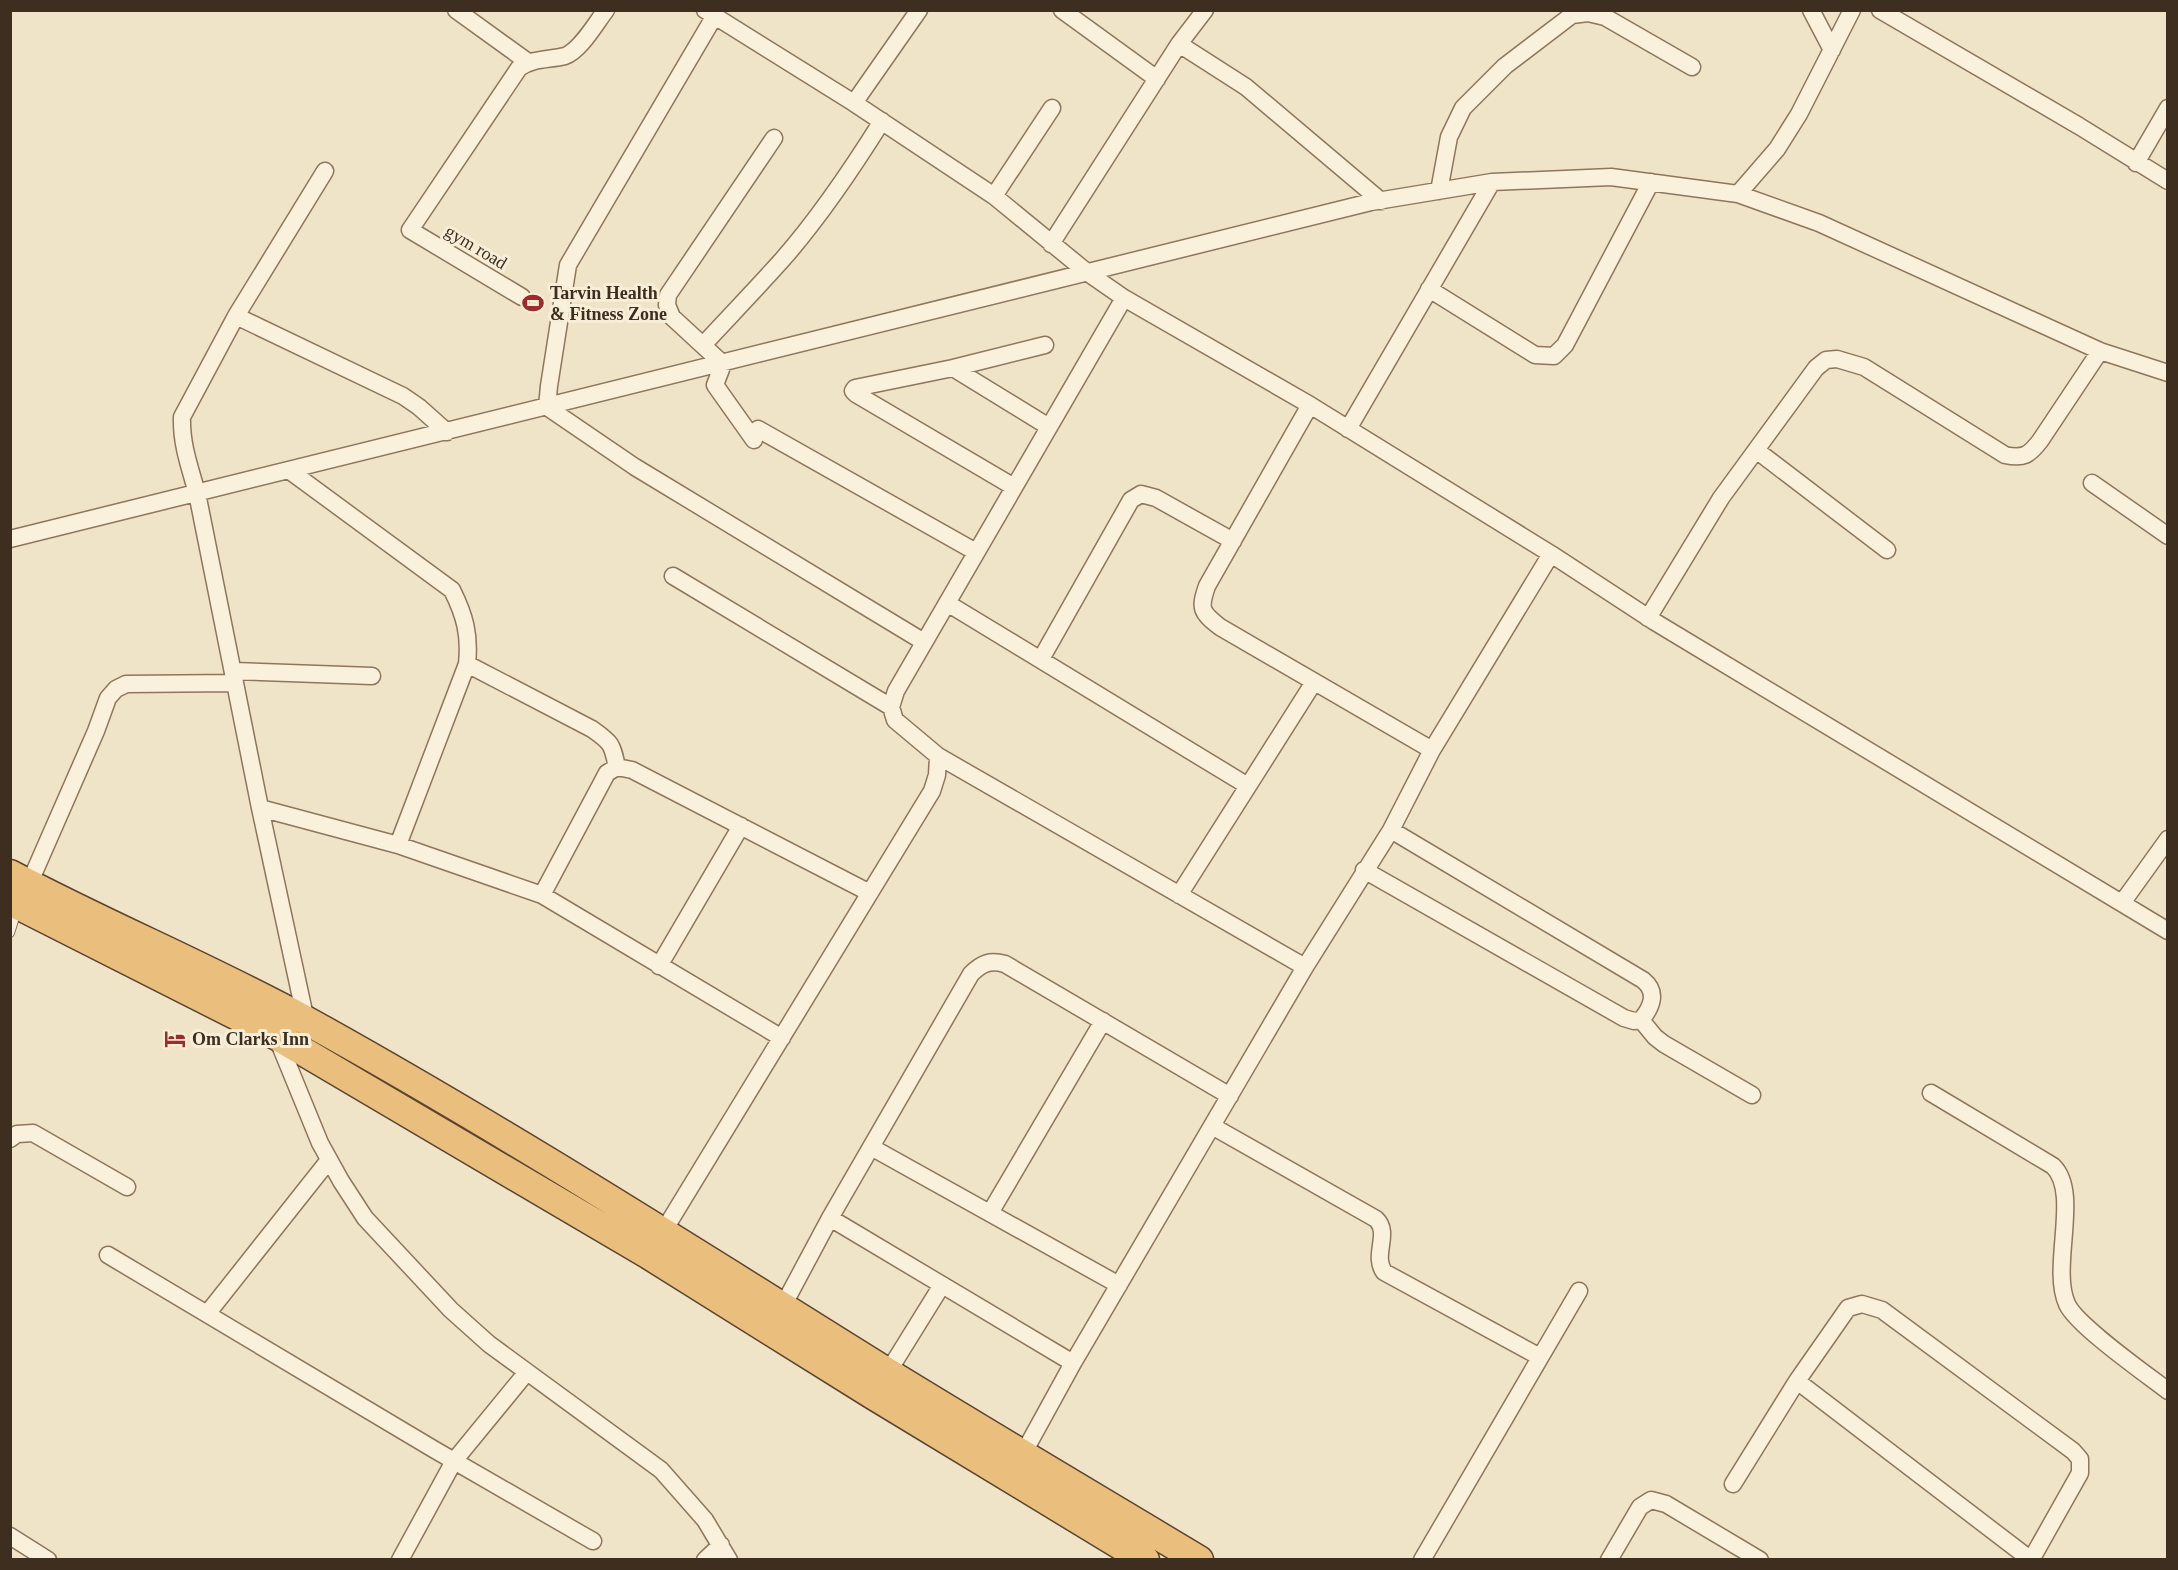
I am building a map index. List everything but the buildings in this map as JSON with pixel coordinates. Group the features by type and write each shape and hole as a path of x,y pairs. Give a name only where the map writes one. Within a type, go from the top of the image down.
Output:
{"highway":[{"path":"17,891 211,972 306,1021 476,1119 1198,1560"},
{"path":"17,891 276,1036 649,1255 873,1395 1145,1560"}],"street":[{"path":"456,10 528,62 566,55 576,49 606,10"},
{"path":"854,103 919,10"},
{"path":"1062,10 1157,79"},
{"path":"1052,244 1179,44 1205,10"},
{"path":"1811,10 1832,50"},
{"path":"1738,194 1777,148 1799,114 1852,10"},
{"path":"1880,10 2079,126 2168,181"},
{"path":"1439,191 1449,137 1463,108 1505,66 1572,15 1588,13 1605,17 1692,67"},
{"path":"547,407 568,265 710,14 882,121 993,196 1088,273 1124,298 1310,405 1551,554 1648,618 2168,931"},
{"path":"1179,44 1246,87 1381,201"},
{"name":"gym road","path":"522,297 411,230 519,68 528,62"},
{"path":"993,196 1052,108"},
{"path":"2136,163 2168,108"},
{"path":"703,345 783,260 812,223 882,121"},
{"path":"723,364 672,317 667,305 668,295 774,138"},
{"path":"306,1021 260,808 197,493 183,442 183,417 236,316 325,171"},
{"path":"10,539 1381,201 1492,182 1611,177 1738,194 1819,223 2100,351 2168,373"},
{"path":"1348,429 1492,182"},
{"path":"1429,289 1535,355 1554,356 1566,345 1651,182"},
{"path":"1124,298 896,691 891,707 895,720 938,756 1305,967"},
{"path":"236,316 403,396 447,432"},
{"path":"1014,487 854,392 855,388 953,368 1044,345"},
{"path":"1648,618 1721,498 1816,368 1826,360 1837,359 1864,367 2005,455 2015,457 2030,454 2100,351"},
{"path":"723,364 716,385 756,434 976,552"},
{"path":"953,368 1049,427"},
{"path":"1310,405 1207,586 1201,603 1205,615 1220,627 1432,750"},
{"path":"547,407 634,467 924,642"},
{"path":"1756,450 1887,550"},
{"path":"290,471 452,590 462,612 469,643 466,664 398,845"},
{"path":"2092,483 2168,536"},
{"path":"1041,659 1131,500 1141,494 1156,498 1233,541"},
{"path":"1023,1454 1073,1363 1305,967 1391,830 1432,750 1551,554"},
{"path":"673,576 891,707"},
{"path":"947,603 1248,786"},
{"path":"466,664 600,734 613,746 617,767"},
{"path":"17,891 96,731 108,698 116,689 126,684 234,677 372,676"},
{"path":"1179,895 1314,682"},
{"path":"663,1232 932,791 937,775 938,756"},
{"path":"542,895 607,773 617,767 632,770 870,893"},
{"path":"260,808 398,845 542,895 782,1038"},
{"path":"659,966 741,826"},
{"path":"1364,870 1624,1018 1634,1021 1641,1020 1649,1011 1651,988 1643,980 1391,830"},
{"path":"2122,903 2168,839"},
{"path":"783,1306 830,1218 971,974 985,963 994,961 1005,964 1230,1096"},
{"path":"1641,1020 1664,1044 1752,1095"},
{"path":"990,1213 1103,1021"},
{"path":"276,1036 320,1143 365,1218 451,1310 489,1344 661,1470 705,1520 725,1552 705,1560"},
{"path":"1931,1093 2060,1172 2065,1191 2061,1288 2067,1307 2082,1324 2168,1391"},
{"path":"1212,1126 1376,1219 1382,1228 1379,1263 1384,1272 1540,1357"},
{"path":"10,1138 17,1134 33,1133 127,1187"},
{"path":"871,1147 1119,1285"},
{"path":"207,1314 329,1160"},
{"path":"830,1218 1073,1363"},
{"path":"108,1255 593,1541"},
{"path":"888,1372 942,1285"},
{"path":"1422,1560 1579,1291"},
{"path":"1733,1484 1797,1381 1848,1308 1862,1304 1882,1310 2073,1451 2080,1459 2080,1473 2031,1560 1797,1381"},
{"path":"400,1560 454,1461 527,1372"},
{"path":"1609,1560 1640,1507 1651,1500 1666,1504 1760,1560"},
{"path":"10,1536 48,1560"}],"lane":[{"path":"10,933 17,891"}],"place":[{"name":"Tarvin Health & Fitness Zone","path":"533,303"},
{"name":"Om Clarks Inn","path":"175,1039"}]}
